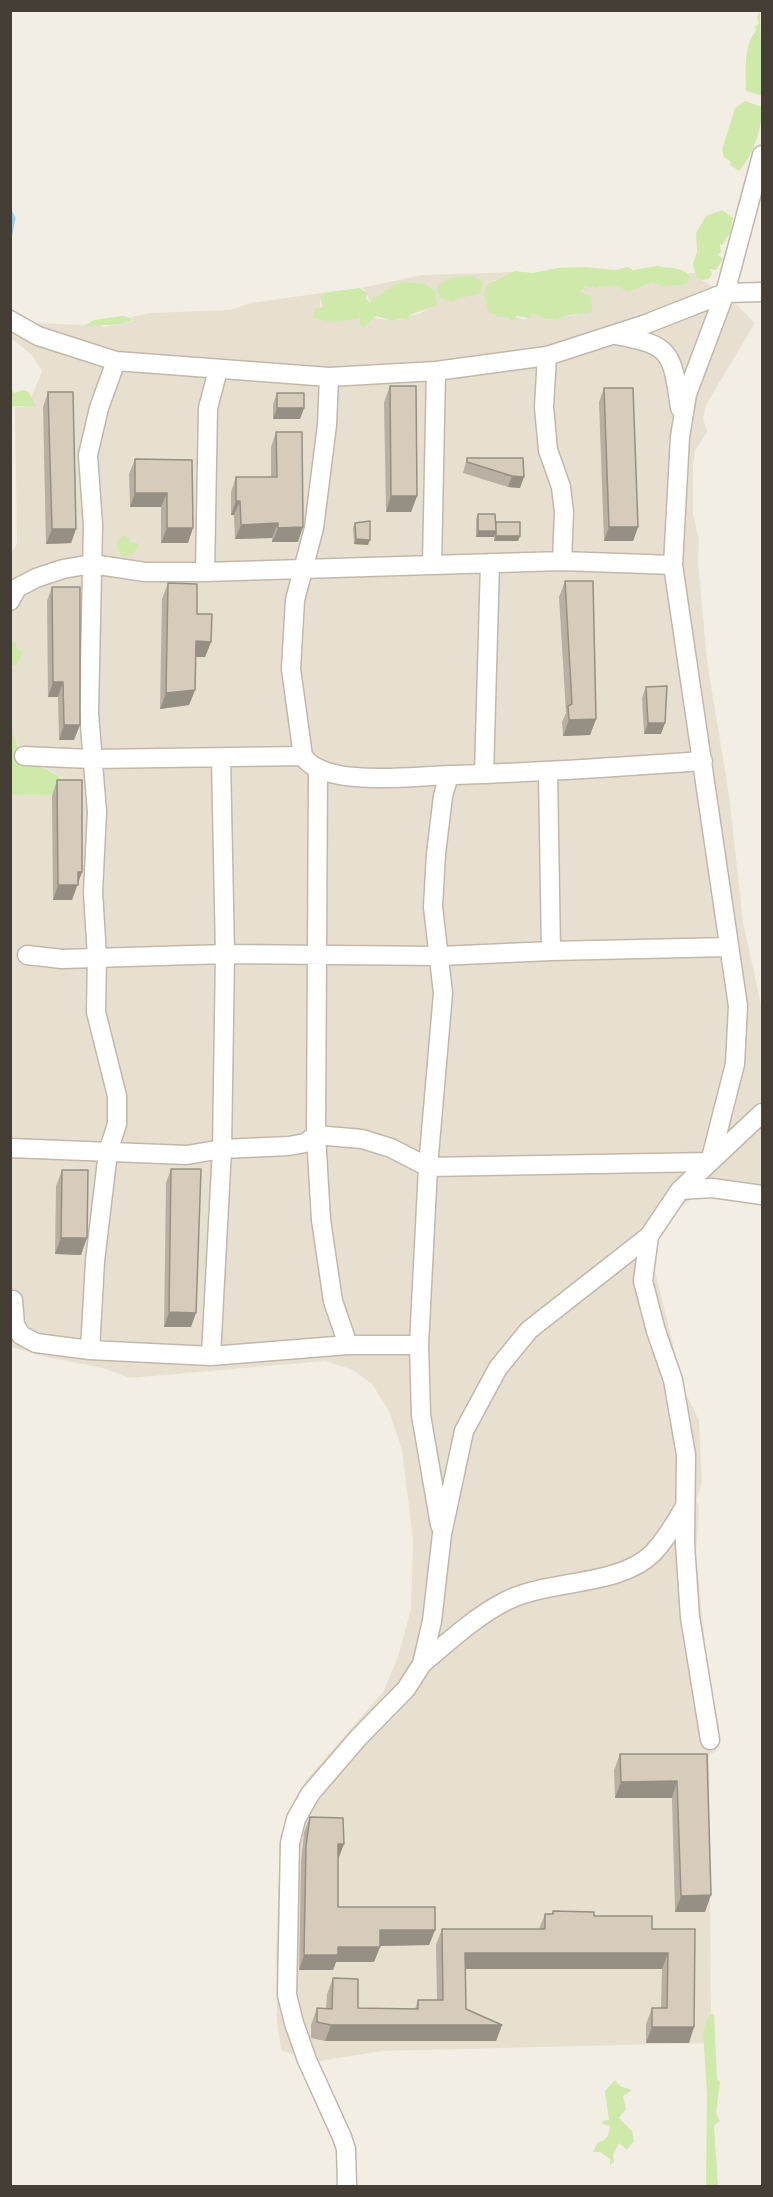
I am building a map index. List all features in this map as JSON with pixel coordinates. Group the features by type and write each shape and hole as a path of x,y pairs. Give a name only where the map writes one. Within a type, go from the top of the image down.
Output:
{"street":[{"path":"710,1162 735,1064 738,1006 673,565 682,421 687,394 725,293 762,155"},
{"path":"10,320 38,336 116,361 329,377 436,371 548,357 725,293 762,292"},
{"path":"614,334 649,341 662,348 672,361 676,373 682,421"},
{"path":"548,357 544,407 548,450 561,487 564,513 562,561"},
{"path":"90,1350 95,1261 108,1152 117,1124 117,1096 96,1012 97,956 93,892 96,782 91,759 92,564 88,455 99,408 116,361"},
{"path":"205,572 208,408 218,370"},
{"path":"432,565 436,371"},
{"path":"329,377 321,481 314,528 295,600 291,669 303,756 307,762 318,769 354,777 548,773 703,761"},
{"path":"10,601 17,588 36,578 63,569 92,564 145,572 562,561 673,565"},
{"path":"484,774 490,563"},
{"path":"24,756 91,759 303,756"},
{"path":"211,1356 222,1149 225,954 221,758"},
{"path":"318,769 316,1135 321,1220 333,1301 348,1345"},
{"path":"548,773 551,951"},
{"path":"442,1534 421,1415 419,1345 428,1167 443,993 433,907 443,796 449,775"},
{"path":"27,955 62,959 97,956 225,954 440,956 729,947"},
{"path":"347,2187 346,2149 303,2052 287,1995 290,1843 296,1818 310,1794 358,1737 406,1689 422,1664 432,1621 442,1534 464,1431 498,1368 529,1330 649,1236 680,1190 762,1113"},
{"path":"10,1148 187,1155 222,1149 289,1146 304,1143 316,1135 362,1139 391,1148 428,1167 710,1162"},
{"path":"680,1190 712,1188 762,1195"},
{"path":"649,1236 643,1281 656,1331 673,1380 686,1455 690,1617 710,1740"},
{"path":"13,1300 15,1325 21,1335 36,1343 90,1350 211,1356 348,1345 419,1345"},
{"path":"422,1664 506,1601 538,1589 600,1577 630,1568 651,1555 670,1533 686,1503"}],"shaded area":[{"path":"514,272 493,281 486,301 487,308 494,315 526,319 533,313 545,319 558,320 564,316 577,315 587,295 581,290 586,286 615,286 629,292 653,282 669,286 684,284 689,279 689,273 694,273 696,277 725,293 755,323 706,405 703,418 707,432 695,451 693,465 693,514 699,539 698,562 707,661 729,795 743,922 762,1010 762,1203 723,1198 692,1198 678,1210 656,1243 654,1267 684,1390 699,1420 702,1483 697,1499 699,1511 696,1555 711,1703 719,1724 716,1751 709,1755 711,2014 706,2020 703,2031 705,2043 382,2051 319,2061 307,2060 281,2050 277,2020 276,1959 280,1837 290,1809 307,1779 383,1692 398,1657 411,1609 413,1540 402,1449 389,1411 372,1384 353,1370 325,1361 130,1378 103,1368 46,1357 11,1347 11,795 52,796 63,778 24,756 11,731 10,555 17,544 15,407 35,407 31,402 32,396 42,371 32,355 11,338 11,333 35,323 86,325 86,327 100,324 104,327 130,322 134,319 131,317 150,313 230,310 251,303 328,292 320,300 321,319 335,320 360,315 393,321 421,313 430,307 435,291 430,287 397,283 389,291 385,289 382,295 371,303 364,289 360,288 423,275"}],"green space":[{"path":"760,11 762,93 760,95 746,91 746,60 749,44 756,31 755,27 759,23 757,17"},
{"path":"745,101 762,107 762,115 756,142 739,171 730,165 731,162 724,157 722,150 735,108"},
{"path":"722,210 733,218 730,233 720,245 721,253 717,254 723,259 716,270 710,269 712,274 709,279 702,280 696,277 693,264 697,252 696,233 706,216"},
{"path":"657,266 679,269 687,273 690,276 687,284 663,287 653,282 629,292 615,286 590,288 586,286 581,291 591,297 592,312 564,316 558,320 545,319 533,313 530,318 517,316 512,322 508,317 498,317 488,311 484,294 488,284 515,271 533,273 558,268 584,267 616,270 628,267 633,270"},
{"path":"475,277 483,282 480,294 458,298 453,302 440,298 437,290 448,279"},
{"path":"405,282 425,284 435,291 437,305 410,315 408,320 403,318 393,321 376,316 363,328 360,325 360,315 357,319 333,322 313,318 315,309 322,307 321,296 328,292 360,288 367,293 366,298 370,303 373,297 382,295 385,289 389,290 394,284"},
{"path":"123,316 134,319 123,323 86,327 94,320"},
{"path":"12,390 14,393 23,390 29,392 36,407 13,406 11,409"},
{"path":"123,535 130,538 130,543 138,543 134,554 122,557 116,544"},
{"path":"11,642 16,643 16,647 23,652 16,666 11,664"},
{"path":"11,731 24,756 65,781 76,796 11,795"},
{"path":"711,2014 714,2015 717,2079 720,2082 716,2113 720,2121 714,2126 718,2186 706,2186 707,2095 703,2031 706,2020"},
{"path":"615,2080 620,2086 632,2090 623,2096 626,2109 619,2118 632,2131 634,2141 627,2150 619,2143 613,2155 614,2162 610,2165 610,2159 600,2152 593,2152 597,2143 605,2139 609,2132 610,2126 602,2124 603,2121 609,2120 605,2091"}],"building":[{"path":"390,386 416,386 417,496 391,496"},
{"path":"604,388 633,388 638,527 609,527"},
{"path":"48,392 73,392 76,529 52,529"},
{"path":"277,393 304,393 304,408 277,408"},
{"path":"276,432 302,432 303,527 278,528 278,523 241,525 240,501 236,501 236,477 277,477"},
{"path":"467,458 523,458 524,477 512,476 467,462"},
{"path":"135,459 192,460 193,528 167,528 167,493 135,493"},
{"path":"478,514 495,514 496,531 478,531"},
{"path":"370,521 370,540 356,539 355,523"},
{"path":"496,522 520,522 520,536 496,536"},
{"path":"565,581 593,581 596,719 569,720 568,706 572,704"},
{"path":"168,583 197,584 197,614 212,614 211,642 196,641 195,690 166,693"},
{"path":"52,587 80,587 80,725 64,725 63,682 53,682"},
{"path":"667,686 665,723 648,723 646,687"},
{"path":"57,780 82,780 82,872 78,872 78,885 58,885"},
{"path":"171,1169 201,1169 196,1313 169,1312"},
{"path":"62,1170 88,1170 87,1238 61,1238"},
{"path":"620,1754 707,1754 711,1895 681,1896 677,1781 621,1782"},
{"path":"310,1817 343,1818 344,1844 338,1844 338,1907 435,1907 435,1930 380,1930 380,1947 338,1947 338,1955 304,1955 306,1846"},
{"path":"553,1911 594,1912 594,1916 652,1916 652,1929 695,1929 694,2027 652,2027 652,2008 667,2008 668,1953 465,1953 466,2009 502,2025 331,2025 317,2022 317,2008 332,2009 333,1978 358,1979 358,2008 418,2009 418,2000 443,2000 442,1929 545,1929 545,1914 553,1914"}],"waterway":[{"path":"10,212 13,218 10,234"}]}
